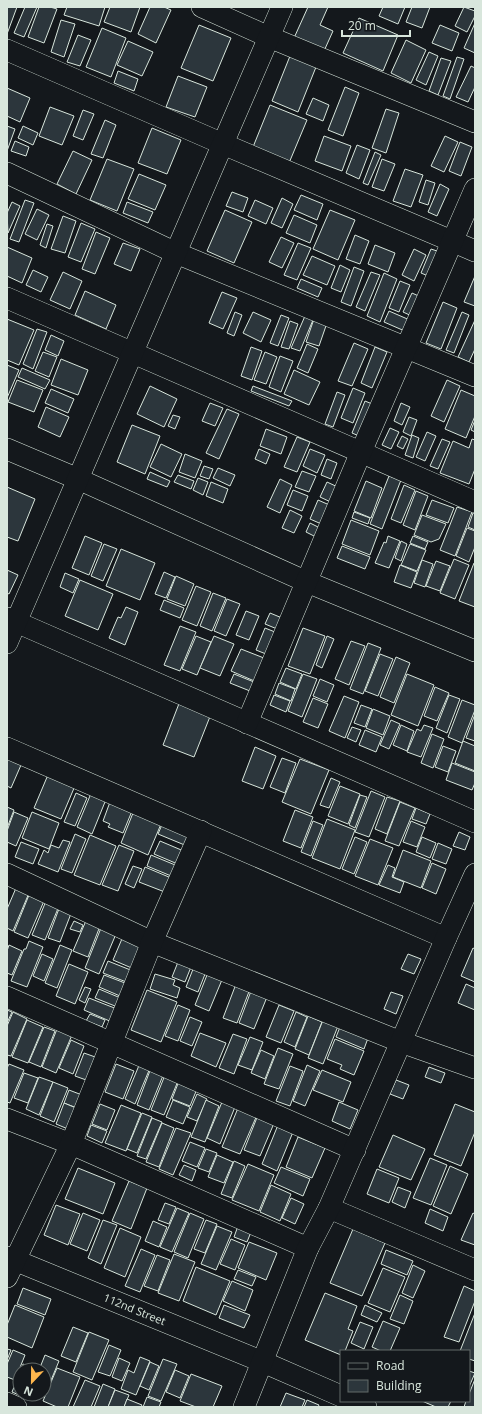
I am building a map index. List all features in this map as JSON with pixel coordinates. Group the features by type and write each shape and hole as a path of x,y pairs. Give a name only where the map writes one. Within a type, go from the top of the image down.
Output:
{"street":[{"path":"202,7 269,37 475,122"},
{"path":"7,643 12,620 78,479 282,7"},
{"path":"7,50 475,251"},
{"path":"7,173 176,253 475,376"},
{"path":"247,723 361,452 475,189"},
{"path":"7,298 475,502"},
{"path":"7,449 78,479 307,582 475,651"},
{"path":"12,620 475,822"},
{"path":"7,748 446,938"},
{"path":"9,1265 71,1144 152,942 200,832"},
{"path":"7,874 152,942 401,1042 475,1068"},
{"path":"244,1407 308,1248 329,1208 355,1150 475,874"},
{"path":"7,997 355,1150"},
{"path":"7,1119 71,1144 308,1248"},
{"path":"329,1208 475,1270"},
{"name":"112nd Street","path":"9,1265 263,1362 340,1396"},
{"path":"354,1402 366,1407"},
{"path":"7,1403 16,1407"}],"building":[{"path":"7,7 17,7 7,34"},
{"path":"25,7 37,7 24,37 14,33"},
{"path":"39,7 50,7 57,9 44,43 28,37"},
{"path":"67,7 105,7 99,26 64,15"},
{"path":"110,7 140,7 131,32 104,22"},
{"path":"150,7 164,7 171,10 156,43 138,34"},
{"path":"308,7 328,7 320,25 333,31 324,51 294,38"},
{"path":"383,7 405,7 398,24 379,16"},
{"path":"412,7 430,7 422,28 406,22"},
{"path":"464,7 475,11 475,16 467,32 455,26"},
{"path":"359,18 398,35 383,71 343,53"},
{"path":"61,20 75,24 64,57 51,52"},
{"path":"475,23 475,53 464,48"},
{"path":"199,25 231,38 213,81 181,68"},
{"path":"440,25 459,33 452,51 432,43"},
{"path":"102,28 126,38 111,77 86,67"},
{"path":"78,35 91,40 80,66 67,62"},
{"path":"406,40 426,50 411,83 391,73"},
{"path":"128,41 153,52 142,76 117,65"},
{"path":"429,52 438,56 426,85 416,80"},
{"path":"290,56 316,67 298,112 272,101"},
{"path":"457,57 464,59 450,99 443,96"},
{"path":"441,58 451,61 438,95 429,91"},
{"path":"471,66 475,68 475,87 468,102 456,97"},
{"path":"118,71 138,79 134,91 114,83"},
{"path":"178,76 207,87 195,117 166,107"},
{"path":"345,87 359,93 343,136 328,130"},
{"path":"7,88 30,98 20,122 7,116"},
{"path":"313,98 329,105 323,121 306,114"},
{"path":"270,105 307,120 289,163 253,147"},
{"path":"50,107 74,116 62,145 39,136"},
{"path":"386,109 399,113 386,153 372,148"},
{"path":"83,110 94,114 83,140 73,136"},
{"path":"105,120 116,125 103,158 91,154"},
{"path":"7,126 15,129 7,151"},
{"path":"23,126 38,133 33,145 18,138"},
{"path":"152,128 181,140 167,174 138,163"},
{"path":"324,136 351,146 342,171 315,161"},
{"path":"445,136 458,142 444,172 431,166"},
{"path":"15,141 29,147 26,156 11,151"},
{"path":"460,142 472,147 461,176 449,171"},
{"path":"357,145 370,150 359,179 346,173"},
{"path":"73,151 92,160 76,194 57,184"},
{"path":"375,152 381,155 368,185 363,183"},
{"path":"107,159 134,169 117,211 90,200"},
{"path":"382,159 395,164 384,191 372,187"},
{"path":"405,169 423,175 411,207 393,201"},
{"path":"139,174 166,185 155,210 128,199"},
{"path":"426,180 435,183 428,205 419,202"},
{"path":"440,184 449,189 437,216 428,212"},
{"path":"232,192 248,198 243,212 226,206"},
{"path":"301,195 323,204 317,220 294,210"},
{"path":"282,198 293,204 282,228 271,223"},
{"path":"25,200 34,203 19,242 10,239"},
{"path":"255,200 273,208 266,224 248,216"},
{"path":"12,202 20,206 8,233 7,213"},
{"path":"127,202 153,212 148,223 123,213"},
{"path":"37,209 49,215 37,240 25,234"},
{"path":"225,210 252,222 234,263 207,251"},
{"path":"330,210 355,220 338,260 313,249"},
{"path":"294,215 317,225 310,243 286,233"},
{"path":"63,216 76,221 65,253 51,249"},
{"path":"81,223 95,229 81,262 68,257"},
{"path":"47,224 53,226 46,248 40,245"},
{"path":"96,232 110,238 95,274 82,269"},
{"path":"355,235 369,241 360,264 346,259"},
{"path":"281,237 294,243 282,268 269,262"},
{"path":"123,243 140,249 131,271 114,264"},
{"path":"298,243 311,248 297,280 284,275"},
{"path":"375,245 395,253 388,272 368,264"},
{"path":"7,247 32,258 22,283 7,276"},
{"path":"414,249 426,255 414,281 402,275"},
{"path":"431,249 443,253 433,278 421,273"},
{"path":"312,256 335,266 327,285 303,275"},
{"path":"340,265 350,270 341,292 331,288"},
{"path":"354,267 364,271 351,306 341,302"},
{"path":"33,270 48,277 41,292 26,285"},
{"path":"63,272 82,281 70,309 50,300"},
{"path":"371,272 380,275 365,311 356,307"},
{"path":"384,273 397,279 380,322 367,316"},
{"path":"475,276 475,306 464,302"},
{"path":"301,279 322,288 318,297 297,288"},
{"path":"400,281 410,285 399,312 389,308"},
{"path":"85,291 116,305 106,329 75,315"},
{"path":"222,292 237,298 223,329 209,323"},
{"path":"412,293 423,298 414,317 403,312"},
{"path":"443,302 457,308 441,349 426,343"},
{"path":"389,311 412,321 407,332 384,322"},
{"path":"235,312 242,315 234,336 227,333"},
{"path":"253,312 271,320 261,342 243,333"},
{"path":"462,312 469,315 454,353 446,350"},
{"path":"281,315 289,318 278,346 270,343"},
{"path":"305,316 313,320 300,351 291,348"},
{"path":"315,316 328,320 319,346 306,342"},
{"path":"7,319 34,330 19,365 7,360"},
{"path":"475,320 475,349 469,362 458,357"},
{"path":"290,321 298,324 289,349 281,347"},
{"path":"37,329 47,332 33,369 23,364"},
{"path":"51,335 64,341 58,356 45,350"},
{"path":"354,343 368,349 352,386 338,381"},
{"path":"307,344 318,349 308,373 297,368"},
{"path":"251,347 262,351 252,380 241,376"},
{"path":"375,347 387,352 372,388 361,383"},
{"path":"43,352 57,357 49,377 35,371"},
{"path":"265,352 277,357 266,384 254,380"},
{"path":"280,356 293,361 281,392 269,387"},
{"path":"61,359 88,370 78,395 51,385"},
{"path":"7,365 19,370 7,398"},
{"path":"22,368 50,380 45,389 18,377"},
{"path":"294,370 320,382 309,405 284,394"},
{"path":"17,380 43,390 34,412 8,402"},
{"path":"447,380 460,386 444,422 431,416"},
{"path":"150,386 177,399 164,427 137,414"},
{"path":"253,386 292,401 289,406 251,391"},
{"path":"353,388 365,393 353,423 341,418"},
{"path":"51,389 74,399 68,413 45,403"},
{"path":"461,390 475,396 475,416 466,438 445,429"},
{"path":"337,392 345,395 333,427 325,424"},
{"path":"365,401 377,406 364,438 352,433"},
{"path":"210,403 223,408 215,426 202,421"},
{"path":"401,403 410,407 402,425 394,421"},
{"path":"46,407 69,417 60,437 38,427"},
{"path":"227,409 239,414 219,459 206,453"},
{"path":"173,415 180,417 175,429 168,426"},
{"path":"409,417 417,420 411,436 403,432"},
{"path":"475,420 475,432 471,430"},
{"path":"132,425 160,436 145,474 117,462"},
{"path":"390,428 399,432 391,449 382,445"},
{"path":"266,429 287,437 281,454 260,446"},
{"path":"427,432 436,436 425,461 416,457"},
{"path":"412,435 419,438 413,458 405,455"},
{"path":"402,436 408,439 403,449 397,446"},
{"path":"297,437 310,442 297,472 284,467"},
{"path":"442,439 450,442 438,469 430,466"},
{"path":"472,439 475,440 475,469 469,484 440,473 453,441 469,448"},
{"path":"161,444 182,454 171,477 150,467"},
{"path":"259,449 270,454 266,464 255,459"},
{"path":"310,449 325,455 317,473 303,466"},
{"path":"185,454 202,461 195,478 179,472"},
{"path":"327,459 337,463 331,479 321,475"},
{"path":"204,466 213,469 209,479 200,476"},
{"path":"218,468 235,475 230,486 213,478"},
{"path":"302,471 316,476 309,492 295,487"},
{"path":"150,472 170,481 167,487 147,479"},
{"path":"178,475 194,481 191,489 174,482"},
{"path":"389,476 401,480 382,529 370,524"},
{"path":"198,478 208,482 203,495 193,490"},
{"path":"280,479 292,485 280,513 267,507"},
{"path":"366,481 382,488 371,518 354,511"},
{"path":"211,482 228,489 223,503 206,496"},
{"path":"327,482 342,489 335,504 320,497"},
{"path":"404,485 415,490 401,523 391,519"},
{"path":"7,487 35,499 18,541 7,537"},
{"path":"293,490 308,496 302,511 287,505"},
{"path":"416,491 428,496 415,530 403,525"},
{"path":"318,500 334,507 326,526 310,519"},
{"path":"432,500 454,508 448,523 426,515"},
{"path":"457,507 472,512 455,556 440,550"},
{"path":"290,510 302,516 294,533 282,528"},
{"path":"354,512 370,518 368,524 352,518"},
{"path":"473,513 475,513 475,530 468,527"},
{"path":"422,515 446,524 439,539 431,542 414,535"},
{"path":"351,520 379,531 370,555 342,544"},
{"path":"310,523 324,530 320,539 306,532"},
{"path":"467,528 475,531 475,547 469,562 456,556"},
{"path":"85,536 102,543 89,575 72,568"},
{"path":"388,536 400,541 389,568 375,563 384,542 386,543"},
{"path":"413,536 428,542 425,549 410,543"},
{"path":"401,541 407,544 401,561 395,558"},
{"path":"104,544 117,549 103,581 91,576"},
{"path":"410,544 426,550 417,571 401,565"},
{"path":"342,546 370,557 365,569 337,558"},
{"path":"121,549 155,563 140,600 106,586"},
{"path":"454,559 469,565 455,599 440,593"},
{"path":"422,560 433,564 425,587 414,583"},
{"path":"436,561 450,566 440,591 426,586"},
{"path":"474,563 475,564 475,607 459,601"},
{"path":"400,565 417,572 411,588 394,582"},
{"path":"7,570 18,575 9,594 7,593"},
{"path":"164,572 175,577 166,598 155,594"},
{"path":"65,573 79,579 73,593 60,587"},
{"path":"176,576 194,584 185,606 167,599"},
{"path":"80,580 113,594 98,630 65,616"},
{"path":"196,586 211,592 197,626 182,620"},
{"path":"213,593 226,598 212,631 200,626"},
{"path":"227,599 240,604 226,636 214,631"},
{"path":"164,600 184,608 180,618 160,610"},
{"path":"126,607 138,612 125,645 109,638 118,617 121,618"},
{"path":"246,611 259,616 249,640 236,635"},
{"path":"270,613 287,620 282,631 265,624"},
{"path":"180,626 196,632 180,671 164,665"},
{"path":"265,628 280,634 271,656 256,650"},
{"path":"303,628 325,636 310,674 288,666"},
{"path":"196,636 211,642 197,675 182,669"},
{"path":"214,636 234,644 220,676 200,668"},
{"path":"327,636 334,639 322,668 316,665"},
{"path":"351,641 365,646 349,685 335,679"},
{"path":"368,643 381,648 363,694 350,689"},
{"path":"241,649 269,660 259,683 231,671"},
{"path":"380,654 393,659 378,696 365,691"},
{"path":"396,657 410,663 394,703 380,697"},
{"path":"286,668 302,674 296,689 280,682"},
{"path":"234,674 259,684 255,693 230,683"},
{"path":"303,674 317,679 302,717 288,711"},
{"path":"407,674 434,685 418,726 391,715"},
{"path":"320,679 334,685 327,702 313,696"},
{"path":"279,683 295,689 291,701 275,694"},
{"path":"435,687 449,693 437,721 424,716"},
{"path":"274,695 290,701 286,712 270,705"},
{"path":"449,695 460,699 447,733 436,728"},
{"path":"344,696 359,702 345,738 329,731"},
{"path":"313,698 328,704 318,728 303,722"},
{"path":"462,700 475,705 475,710 462,743 448,737"},
{"path":"180,701 211,714 194,757 163,745"},
{"path":"361,705 372,709 365,727 354,723"},
{"path":"373,709 390,716 383,735 366,728"},
{"path":"475,714 475,741 466,738"},
{"path":"391,720 400,724 389,749 380,745"},
{"path":"401,725 414,731 407,751 393,745"},
{"path":"424,725 433,728 421,757 407,752 417,729 421,731"},
{"path":"352,727 361,730 356,742 347,738"},
{"path":"365,730 382,737 376,752 359,745"},
{"path":"432,734 444,739 433,768 421,763"},
{"path":"463,741 475,746 475,771 455,763"},
{"path":"443,746 456,751 448,772 435,767"},
{"path":"255,747 276,756 263,789 242,781"},
{"path":"282,758 296,763 285,793 270,787"},
{"path":"7,759 21,765 11,788 7,786"},
{"path":"300,759 329,770 311,814 282,802"},
{"path":"452,763 475,772 475,783 472,790 446,780"},
{"path":"50,770 77,781 61,819 34,808"},
{"path":"331,778 340,782 329,808 320,805"},
{"path":"340,786 360,794 348,824 328,816"},
{"path":"92,791 107,797 92,834 77,827"},
{"path":"371,791 385,797 369,837 355,832"},
{"path":"76,793 87,798 75,826 64,822"},
{"path":"360,795 367,797 355,828 349,825"},
{"path":"387,797 400,801 387,834 375,829"},
{"path":"110,802 132,811 123,833 108,827 110,824 103,821"},
{"path":"400,802 415,808 399,846 385,841"},
{"path":"7,807 14,810 7,828"},
{"path":"416,808 430,814 426,824 412,819"},
{"path":"295,810 313,817 301,848 283,841"},
{"path":"14,812 28,818 16,846 7,842 7,831"},
{"path":"32,812 59,823 49,849 22,838"},
{"path":"133,813 161,824 148,855 121,843"},
{"path":"327,819 355,830 340,869 312,858"},
{"path":"164,820 192,831 187,846 158,834"},
{"path":"313,821 323,825 311,856 301,852"},
{"path":"411,821 425,827 417,847 403,842"},
{"path":"459,832 470,837 465,850 453,846"},
{"path":"75,834 86,839 72,873 61,869"},
{"path":"90,835 116,846 100,885 74,875"},
{"path":"355,837 367,842 354,874 342,869"},
{"path":"422,837 436,843 430,858 416,852"},
{"path":"370,839 393,848 378,885 355,876"},
{"path":"63,840 70,842 58,872 38,864 44,850 48,853 51,845 59,848"},
{"path":"160,841 186,852 180,865 154,854"},
{"path":"21,842 39,849 33,864 15,857"},
{"path":"438,843 452,849 446,864 432,859"},
{"path":"119,845 134,851 118,891 102,885"},
{"path":"403,850 431,861 421,888 393,877"},
{"path":"151,855 180,867 176,878 147,866"},
{"path":"432,863 446,869 436,894 422,888"},
{"path":"388,865 395,868 392,877 404,882 400,893 379,885"},
{"path":"133,866 142,869 134,888 125,884"},
{"path":"145,867 176,880 170,894 139,882"},
{"path":"16,888 29,893 13,931 7,928 7,909"},
{"path":"29,895 44,901 28,938 14,932"},
{"path":"46,901 59,906 45,940 32,935"},
{"path":"60,906 72,911 60,942 48,938"},
{"path":"88,916 102,921 88,957 73,951"},
{"path":"74,921 83,925 80,932 70,929"},
{"path":"101,928 116,934 99,974 85,968"},
{"path":"124,934 145,942 134,969 113,960"},
{"path":"29,941 43,947 27,987 11,981 24,949 26,949"},
{"path":"9,945 22,951 12,975 7,973 7,951"},
{"path":"60,945 72,950 57,988 45,983"},
{"path":"473,948 475,949 475,982 461,976"},
{"path":"42,954 53,959 44,981 33,976"},
{"path":"408,954 421,959 414,974 401,969"},
{"path":"108,961 133,971 129,983 103,973"},
{"path":"178,962 191,967 185,982 172,977"},
{"path":"69,964 88,972 75,1004 56,996"},
{"path":"195,964 207,969 198,992 186,987"},
{"path":"209,970 224,975 209,1011 195,1005"},
{"path":"155,974 175,980 173,985 180,988 177,998 150,989"},
{"path":"104,975 125,983 120,996 99,987"},
{"path":"236,984 250,989 237,1023 223,1018"},
{"path":"466,984 475,988 475,1010 458,1003"},
{"path":"85,987 91,989 85,1003 79,1000"},
{"path":"99,989 123,999 120,1008 95,998"},
{"path":"147,990 177,1002 161,1042 131,1030"},
{"path":"251,991 267,997 254,1029 239,1023"},
{"path":"391,992 403,996 396,1014 384,1009"},
{"path":"89,998 117,1009 112,1022 84,1010"},
{"path":"178,1005 190,1010 178,1041 165,1036"},
{"path":"279,1005 294,1011 281,1043 266,1037"},
{"path":"7,1010 12,1012 7,1023"},
{"path":"13,1012 27,1019 11,1056 7,1055 7,1026"},
{"path":"296,1012 307,1017 295,1047 284,1042"},
{"path":"90,1014 105,1020 102,1027 86,1021"},
{"path":"308,1016 322,1022 309,1055 295,1049"},
{"path":"190,1017 202,1022 192,1046 180,1041"},
{"path":"27,1020 43,1027 28,1063 12,1057"},
{"path":"323,1020 338,1026 323,1064 308,1058"},
{"path":"44,1027 55,1031 41,1067 29,1062"},
{"path":"340,1027 368,1038 364,1049 336,1037"},
{"path":"57,1029 72,1035 56,1073 42,1067"},
{"path":"200,1033 226,1043 216,1067 191,1056"},
{"path":"233,1034 247,1039 234,1074 219,1068"},
{"path":"250,1037 263,1042 252,1070 238,1065"},
{"path":"335,1039 364,1051 354,1075 340,1069 342,1065 327,1059"},
{"path":"71,1040 84,1046 73,1074 59,1068"},
{"path":"278,1048 293,1054 279,1089 264,1084"},
{"path":"261,1050 274,1056 265,1079 251,1073"},
{"path":"84,1053 98,1058 89,1081 75,1076"},
{"path":"140,1063 150,1068 135,1104 125,1099"},
{"path":"9,1064 24,1070 10,1103 7,1102 7,1068"},
{"path":"116,1064 134,1071 123,1099 105,1092"},
{"path":"307,1065 320,1071 305,1106 293,1101"},
{"path":"290,1066 303,1071 290,1106 276,1101"},
{"path":"429,1067 445,1073 441,1083 425,1077"},
{"path":"151,1068 164,1073 149,1110 137,1105"},
{"path":"322,1070 351,1082 343,1102 313,1090"},
{"path":"24,1073 38,1078 28,1103 14,1098"},
{"path":"165,1075 178,1081 164,1115 151,1110"},
{"path":"39,1077 53,1082 39,1115 26,1109"},
{"path":"396,1080 409,1085 403,1099 390,1094"},
{"path":"179,1081 197,1089 190,1106 172,1099"},
{"path":"53,1082 68,1088 54,1122 40,1116"},
{"path":"69,1090 82,1095 77,1108 64,1103"},
{"path":"197,1094 207,1099 197,1121 187,1117"},
{"path":"173,1100 190,1107 183,1124 166,1117"},
{"path":"206,1100 219,1106 205,1142 191,1137"},
{"path":"222,1102 235,1107 220,1144 207,1138"},
{"path":"339,1102 358,1110 350,1129 332,1121"},
{"path":"64,1103 76,1108 68,1129 56,1124"},
{"path":"100,1104 115,1110 107,1130 92,1124"},
{"path":"455,1104 475,1112 475,1132 461,1166 434,1155"},
{"path":"121,1105 141,1113 126,1151 105,1143"},
{"path":"238,1108 257,1115 240,1154 222,1147"},
{"path":"142,1113 152,1117 137,1153 127,1149"},
{"path":"258,1115 275,1121 260,1156 244,1150"},
{"path":"152,1118 162,1122 146,1159 137,1156"},
{"path":"162,1123 174,1128 159,1167 146,1162"},
{"path":"91,1125 107,1131 102,1143 87,1136"},
{"path":"278,1125 293,1132 277,1171 262,1164"},
{"path":"176,1128 191,1133 173,1175 159,1169"},
{"path":"393,1135 425,1149 411,1180 379,1167"},
{"path":"298,1137 325,1148 312,1178 286,1167"},
{"path":"190,1142 205,1148 197,1167 182,1161"},
{"path":"206,1149 217,1153 209,1172 198,1168"},
{"path":"217,1155 233,1162 224,1183 208,1177"},
{"path":"430,1158 447,1165 431,1205 413,1198"},
{"path":"234,1161 245,1166 232,1198 221,1194"},
{"path":"248,1164 274,1175 259,1211 232,1200"},
{"path":"184,1165 196,1170 192,1181 179,1175"},
{"path":"450,1166 468,1174 451,1214 433,1206"},
{"path":"281,1167 310,1179 303,1196 274,1183"},
{"path":"78,1168 115,1183 103,1214 65,1199"},
{"path":"377,1169 399,1178 389,1203 367,1194"},
{"path":"129,1181 147,1188 131,1229 112,1221"},
{"path":"271,1185 291,1194 280,1221 260,1212"},
{"path":"398,1187 411,1192 405,1208 392,1202"},
{"path":"291,1198 304,1204 295,1224 282,1218"},
{"path":"165,1203 176,1207 169,1224 158,1220"},
{"path":"56,1205 80,1214 68,1245 44,1235"},
{"path":"177,1208 189,1213 172,1252 160,1247"},
{"path":"430,1209 448,1217 443,1231 425,1223"},
{"path":"83,1213 100,1220 87,1251 70,1244"},
{"path":"190,1213 204,1219 188,1258 174,1252"},
{"path":"473,1213 475,1214 475,1245 461,1240"},
{"path":"103,1220 117,1225 101,1264 88,1258"},
{"path":"206,1220 217,1224 205,1253 194,1249"},
{"path":"153,1221 167,1227 159,1247 145,1241"},
{"path":"217,1226 232,1232 216,1270 201,1264"},
{"path":"238,1226 251,1232 247,1242 234,1237"},
{"path":"120,1228 141,1237 125,1277 104,1268"},
{"path":"353,1229 385,1243 362,1296 330,1283"},
{"path":"231,1239 245,1245 235,1270 220,1264"},
{"path":"249,1242 277,1253 266,1280 238,1268"},
{"path":"141,1249 155,1255 140,1292 125,1286"},
{"path":"386,1250 413,1261 407,1275 381,1264"},
{"path":"174,1254 195,1262 179,1301 158,1293"},
{"path":"157,1255 170,1260 158,1291 144,1286"},
{"path":"413,1265 425,1271 413,1298 402,1293"},
{"path":"196,1267 230,1281 216,1315 183,1301"},
{"path":"383,1268 405,1277 390,1312 368,1303"},
{"path":"238,1270 256,1277 252,1286 234,1279"},
{"path":"232,1281 253,1290 245,1311 223,1301"},
{"path":"464,1286 475,1291 475,1301 459,1342 444,1337"},
{"path":"23,1288 51,1299 45,1315 17,1304"},
{"path":"325,1293 357,1306 348,1329 353,1331 345,1350 340,1350 340,1355 305,1340"},
{"path":"400,1295 413,1301 404,1324 390,1319"},
{"path":"15,1305 44,1317 32,1348 7,1337 7,1325"},
{"path":"224,1305 250,1315 244,1328 219,1318"},
{"path":"365,1305 382,1313 377,1322 361,1315"},
{"path":"475,1313 475,1361 470,1359 470,1350 460,1350"},
{"path":"383,1321 400,1328 390,1350 379,1350 372,1347"},
{"path":"360,1322 373,1327 364,1349 351,1343"},
{"path":"73,1327 88,1333 76,1362 61,1356"},
{"path":"89,1332 109,1340 92,1380 73,1372"},
{"path":"109,1345 121,1350 110,1376 98,1372"},
{"path":"7,1349 11,1350 7,1360"},
{"path":"13,1350 25,1355 22,1362 12,1362 12,1379 7,1377 7,1364"},
{"path":"45,1355 59,1361 52,1378 52,1362 42,1362"},
{"path":"140,1357 150,1361 136,1395 121,1389 128,1370 134,1373"},
{"path":"119,1358 130,1363 122,1381 112,1377"},
{"path":"163,1359 177,1364 161,1401 148,1396"},
{"path":"150,1362 159,1366 149,1390 140,1386"},
{"path":"57,1368 80,1377 68,1407 57,1407 45,1402 52,1402 52,1380"},
{"path":"175,1370 189,1376 180,1398 166,1392"},
{"path":"470,1371 475,1373 470,1385"},
{"path":"191,1374 222,1386 213,1407 196,1407 180,1401"},
{"path":"475,1379 475,1407 464,1407 466,1402 470,1402 470,1392"},
{"path":"85,1380 100,1386 91,1407 73,1407"},
{"path":"103,1384 115,1389 108,1407 94,1407"},
{"path":"115,1390 129,1395 124,1407 108,1407"},
{"path":"286,1393 305,1400 302,1407 280,1407"},
{"path":"147,1397 161,1402 159,1407 143,1407"},
{"path":"127,1399 142,1405 141,1407 124,1407"},
{"path":"307,1400 319,1405 318,1407 304,1407"},
{"path":"424,1402 450,1402 448,1407 436,1407"}]}
